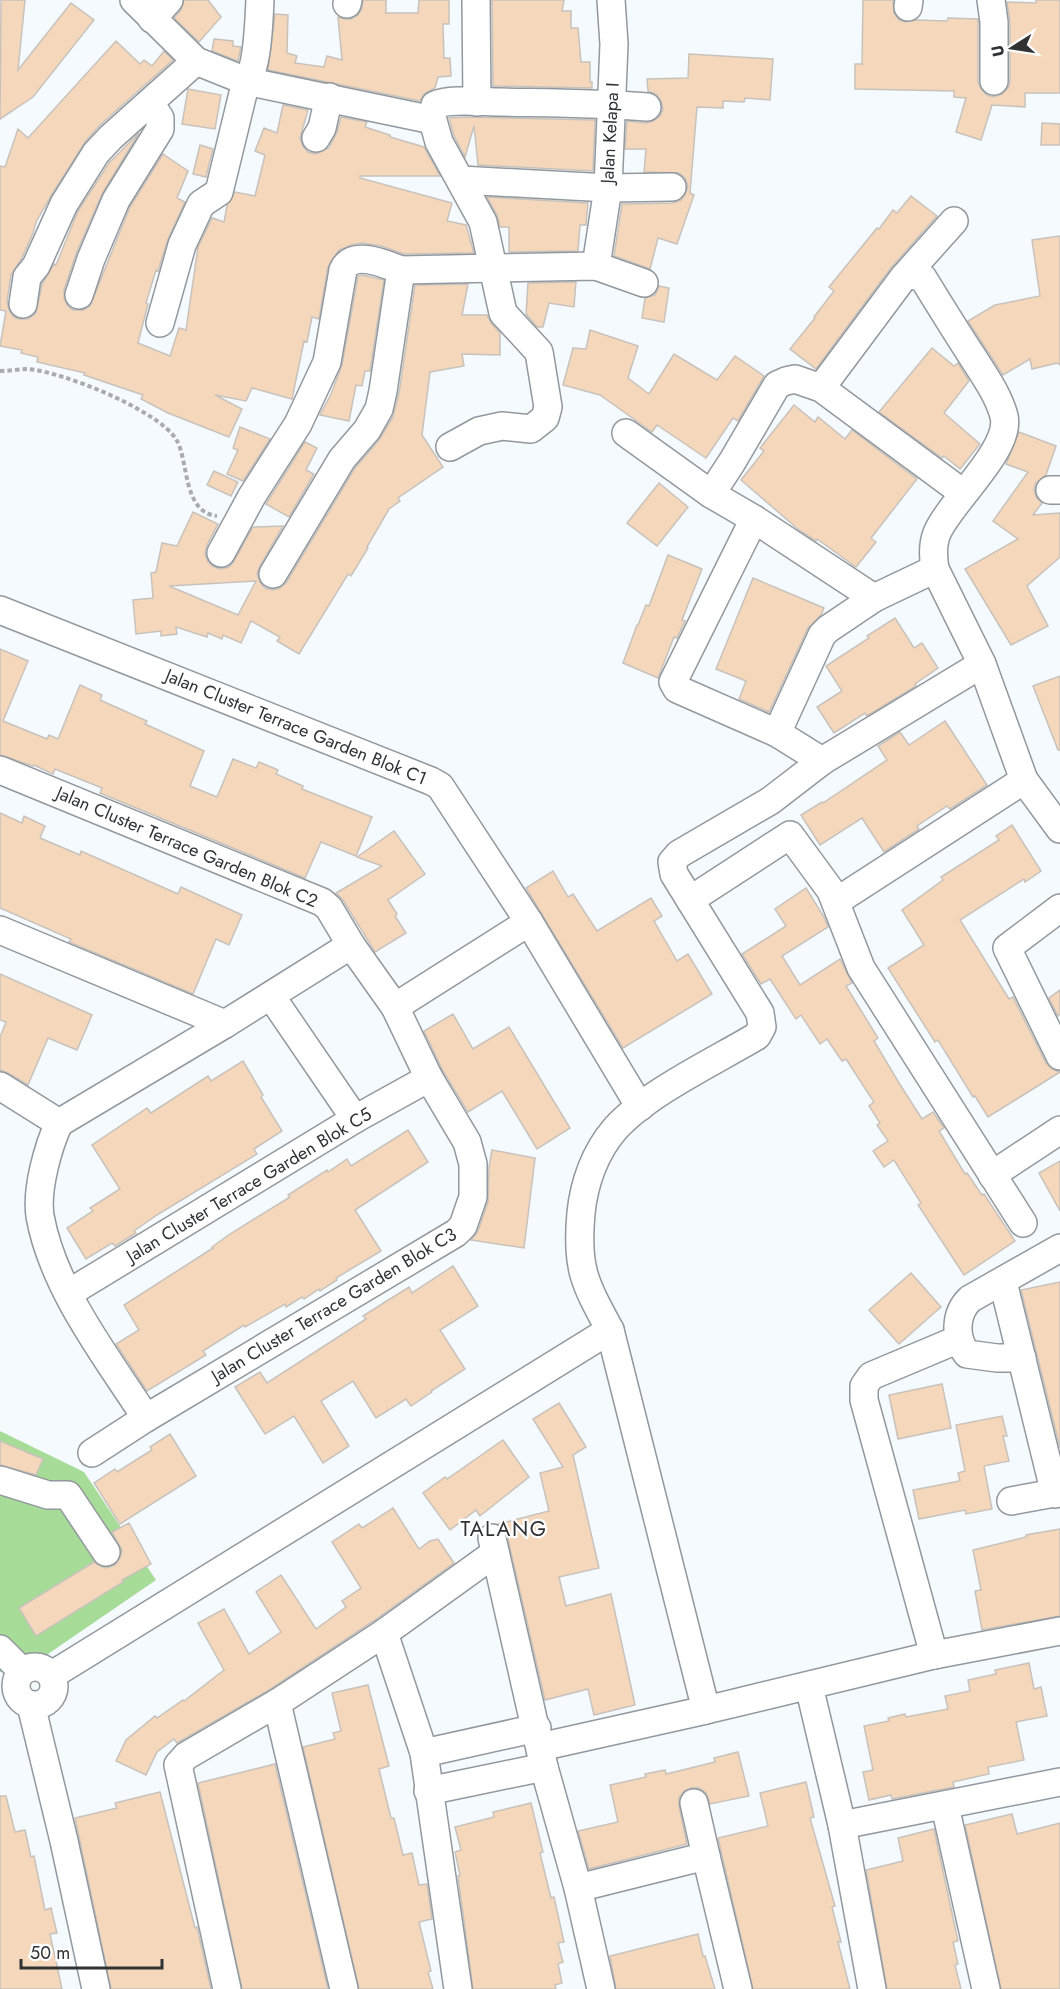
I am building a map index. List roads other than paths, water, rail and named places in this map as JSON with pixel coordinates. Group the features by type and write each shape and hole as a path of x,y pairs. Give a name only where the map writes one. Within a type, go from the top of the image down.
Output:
{"street":[{"path":"160,323 182,245 201,204 219,192 246,81 251,76 258,37 260,0"},
{"path":"476,0 477,102"},
{"name":"Jalan Kelapa I","path":"596,266 608,188 614,44 611,0"},
{"path":"991,0 994,22 994,81"},
{"path":"152,6 196,61 246,81 432,117"},
{"path":"23,304 27,277 36,266 64,204 83,172 111,138 196,61"},
{"path":"316,138 322,128 329,97"},
{"path":"450,447 479,430 502,426 531,429 545,418 548,407 540,352 504,313 483,222 439,141 432,117 435,105 441,102 477,102 612,104 647,107"},
{"path":"79,295 91,259 116,200 160,129 160,118 150,103"},
{"path":"461,180 608,188 672,188"},
{"path":"821,388 914,277 954,221"},
{"path":"221,553 240,517 298,424 327,362 346,263 359,259 401,270 596,266 644,283"},
{"path":"273,574 342,459 367,430 379,409 387,370 401,270"},
{"path":"914,277 992,388 1005,419 1001,439 992,457 963,493 937,533 932,553 935,569 982,664 1024,780 1060,829"},
{"path":"711,494 777,385 795,379 821,388 963,493"},
{"path":"626,434 711,494 754,519 874,598"},
{"path":"754,519 674,678 674,685 777,733 822,761"},
{"path":"777,733 822,635 851,612 874,598 935,569"},
{"name":"Jalan Cluster Terrace Garden Blok C1","path":"0,610 440,786 529,922 640,1107"},
{"path":"706,1710 610,1330 587,1289 580,1265 578,1247 584,1188 598,1153 616,1129 640,1107 667,1088 757,1036 762,1027 760,1013 672,869 674,858 770,801 822,761 982,664"},
{"name":"Jalan Cluster Terrace Garden Blok C2","path":"0,770 317,899 329,908 351,945 395,1007"},
{"path":"837,901 1024,780"},
{"path":"770,801 790,835 837,901 861,968 1023,1223"},
{"path":"690,900 790,835"},
{"path":"1060,908 1007,949 1060,1056"},
{"path":"395,1007 529,922"},
{"path":"0,930 225,1024"},
{"path":"146,1418 85,1323 53,1261 40,1215 41,1184 53,1135 59,1123 271,996 351,945"},
{"path":"271,996 355,1119"},
{"name":"Jalan Cluster Terrace Garden Blok C3","path":"92,1453 146,1418 456,1233 463,1226 474,1197 471,1154 467,1142 429,1078 395,1007"},
{"name":"Jalan Cluster Terrace Garden Blok C5","path":"69,1293 355,1119 429,1078"},
{"path":"0,1086 59,1123"},
{"path":"992,1174 1060,1130"},
{"path":"1022,1358 971,1356 964,1350 959,1339 958,1320 962,1306 970,1299 1060,1248"},
{"path":"1003,1282 1057,1493 1011,1501"},
{"path":"52,1675 610,1330"},
{"path":"934,1655 864,1400 864,1386 871,1376 959,1339"},
{"path":"0,1480 48,1495 68,1495 106,1552"},
{"path":"227,1989 178,1765 186,1756 277,1703 384,1633 493,1545 540,1747 578,1888 601,1989"},
{"path":"428,1791 540,1747 934,1655 1060,1631"},
{"path":"384,1633 424,1753 458,1989"},
{"path":"0,1649 22,1671"},
{"path":"29,1666 38,1666 46,1669 52,1675 54,1690 46,1702 31,1705 24,1702 16,1690 17,1676 22,1671 29,1666"},
{"path":"809,1686 842,1825 873,1989"},
{"path":"277,1703 344,1989"},
{"path":"31,1705 64,1841 96,1989"},
{"path":"424,1753 540,1747"},
{"path":"842,1825 1060,1782"},
{"path":"694,1803 738,1989"},
{"path":"945,1806 986,1989"},
{"path":"578,1888 705,1856"}],"district":[{"name":"TALANG","path":"504,1529"}]}
